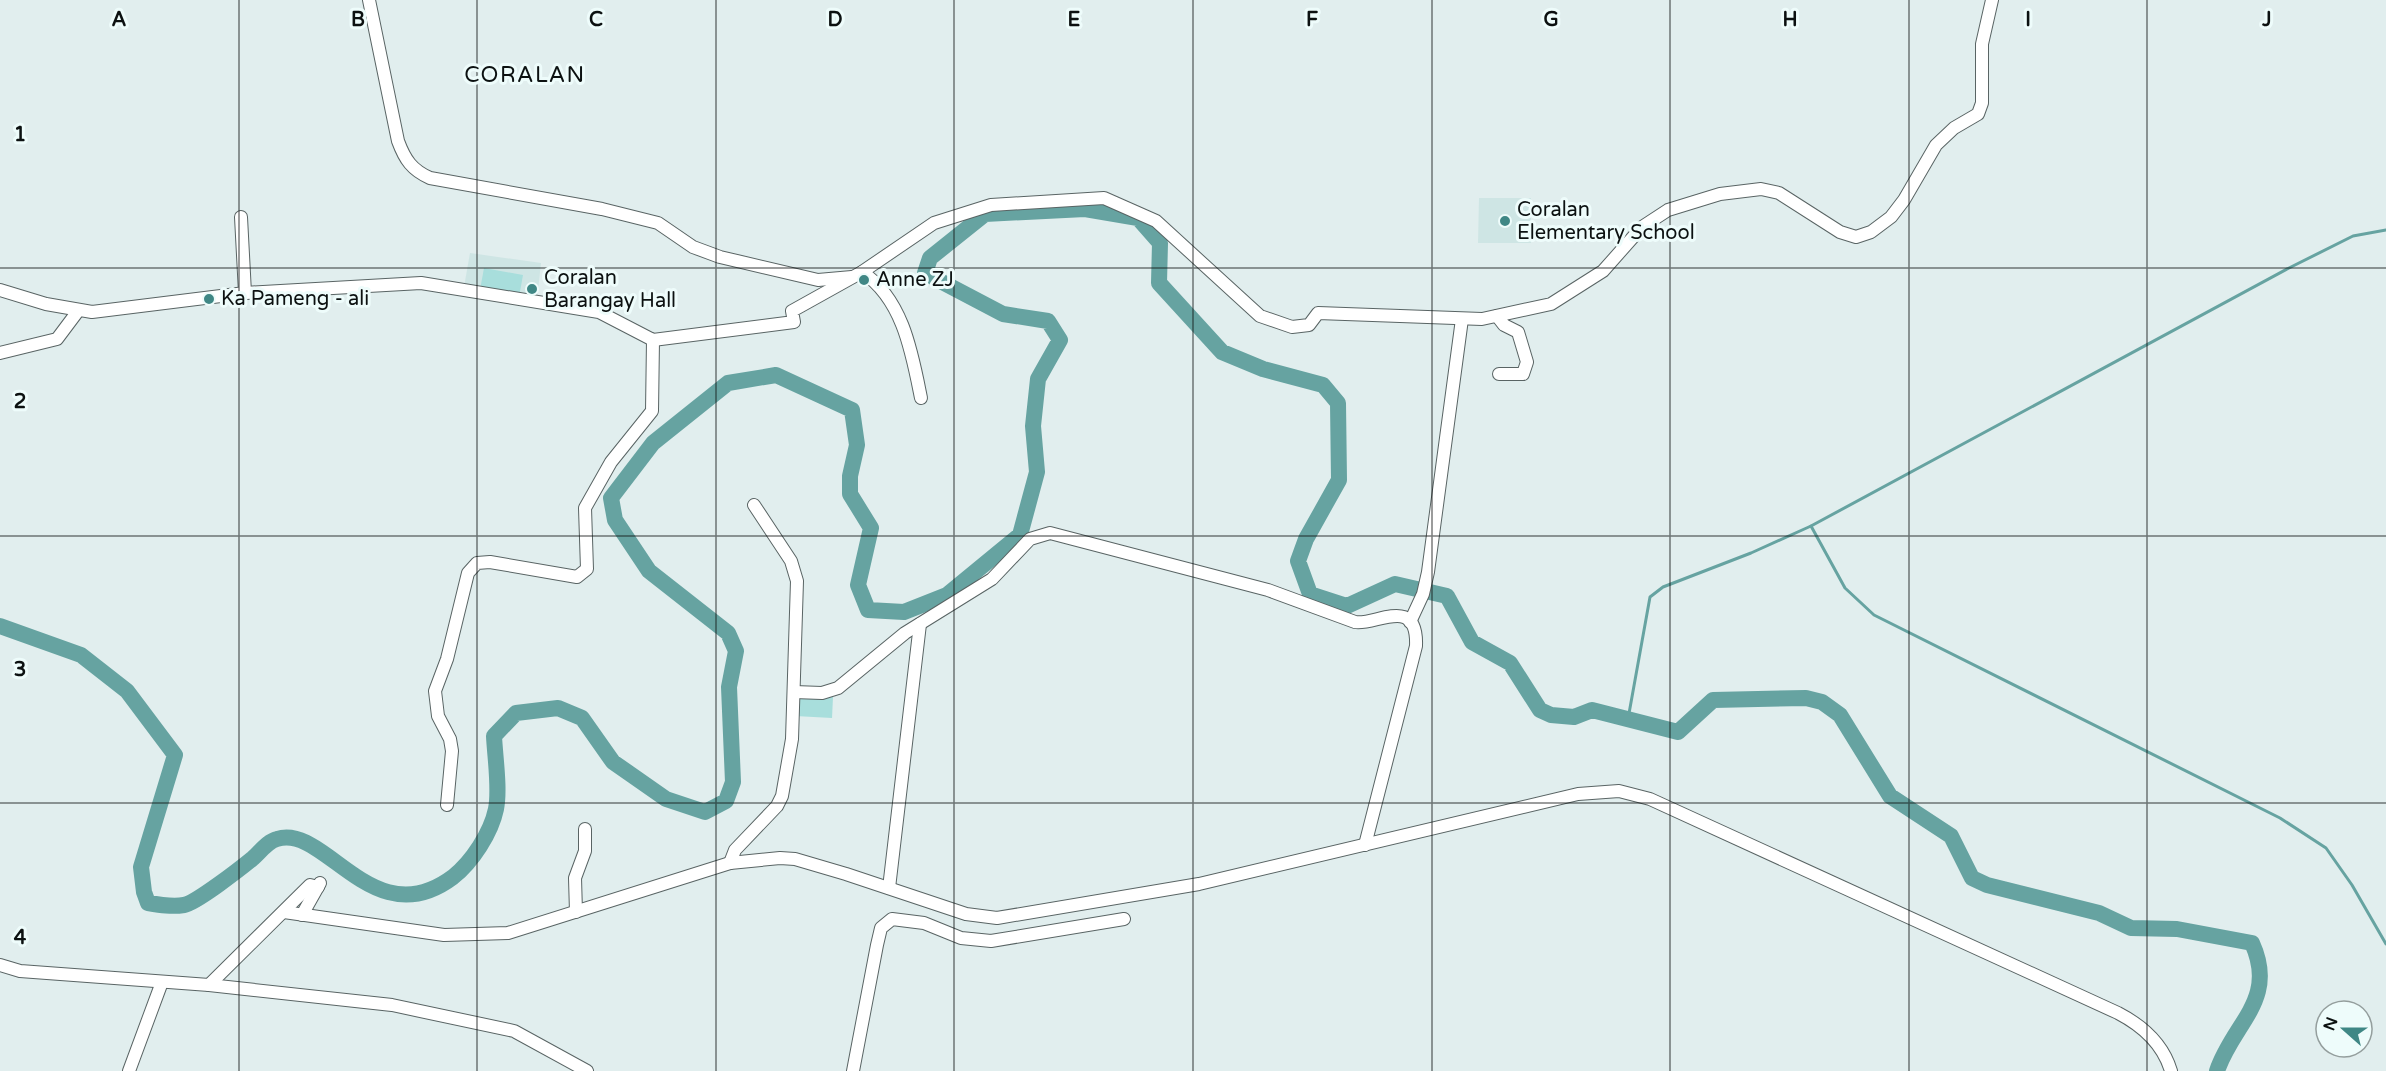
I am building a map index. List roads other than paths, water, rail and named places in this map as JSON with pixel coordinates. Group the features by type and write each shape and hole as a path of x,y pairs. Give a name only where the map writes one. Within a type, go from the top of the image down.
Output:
{"street":[{"path":"369,0 398,141 405,158 416,172 430,178 602,208 658,223 693,247 720,257 819,280 859,274 882,288 893,304 911,354 921,398"},
{"path":"0,290 78,311 117,310 245,293 402,283 440,285 598,312 653,340 794,322 792,311 859,274 934,223 966,214 973,208 1104,198 1156,221 1260,316 1292,327 1309,325 1318,313 1435,316 1462,319 1497,316 1551,304 1565,297 1603,271 1642,227 1668,210 1720,194 1761,189 1779,192 1840,232 1856,237 1871,232 1891,217 1904,200 1936,145 1954,129 1978,114 1982,103 1982,44 1992,0"},
{"path":"241,217 245,293"},
{"path":"0,353 57,339 78,311"},
{"path":"1497,316 1504,325 1518,332 1527,362 1523,374 1499,374"},
{"path":"1410,622 1427,577 1462,319"},
{"path":"447,805 452,751 450,739 438,716 435,691 447,659 468,573 477,563 490,562 578,577 584,575 587,569 585,508 589,498 611,462 652,411 653,340"},
{"path":"730,863 735,850 780,802 792,739 798,604 795,571 754,505"},
{"path":"794,692 822,693 838,688 874,657 920,624 984,585 1030,539 1050,532 1268,590 1354,622 1368,622 1389,614 1404,617 1410,622 1416,634 1416,646 1365,845"},
{"path":"889,888 920,624"},
{"path":"284,912 444,935 472,936 508,933 730,863 780,858 795,859 889,888 931,904 979,917 1008,916 1199,884 1578,794 1619,791 1636,794 2118,1013 2142,1027 2154,1039 2168,1061 2171,1071"},
{"path":"576,912 575,878 585,851 585,830"},
{"path":"209,985 310,885 319,885 302,915"},
{"path":"924,923 931,904"},
{"path":"853,1071 881,928 892,919 924,923 961,938 991,941 1124,919"},
{"path":"0,965 20,971 209,985 392,1005 498,1025 531,1039 587,1071"},
{"path":"129,1071 162,982"}],"waterway":[{"path":"0,626 81,655 127,691 175,755 141,867 144,892 148,903 175,906 190,903 229,877 277,839 295,839 314,847 375,887 398,894 424,892 460,871 474,855 485,837 497,801 494,736 516,713 558,708 582,718 613,762 666,799 705,812 726,801 733,782 729,687 736,651 728,633 649,571 615,520 611,498 653,443 728,383 776,375 852,410 857,445 850,476 850,494 871,528 858,585 868,610 904,612 947,595 1020,535 1037,472 1033,426 1038,379 1060,340 1048,321 1003,314 925,273 930,258 985,214 1085,209 1138,218 1160,243 1159,283 1222,352 1263,369 1323,385 1338,403 1339,480 1306,539 1298,561 1310,594 1347,606 1395,584 1447,596 1472,642 1510,663 1540,710 1551,715 1574,717 1592,710 1678,732 1713,700 1806,698 1822,702 1840,715 1890,796 1951,836 1972,878 1987,885 2099,913 2131,928 2177,929 2252,943 2259,963 2260,980 2257,996 2224,1054 2217,1071"},
{"path":"1628,719 1650,597 1663,587 1751,553 1811,526 2289,268 2353,236 2386,230"},
{"path":"1811,526 1845,588 1874,615 2280,818 2326,848 2352,885 2386,944"}],"place":[{"name":"Coralan Elementary School","path":"1505,221"},
{"name":"Anne ZJ","path":"864,280"},
{"name":"Coralan Barangay Hall","path":"532,289"},
{"name":"Ka Pameng - ali","path":"209,299"}],"district":[{"name":"CORALAN","path":"525,75"}]}
